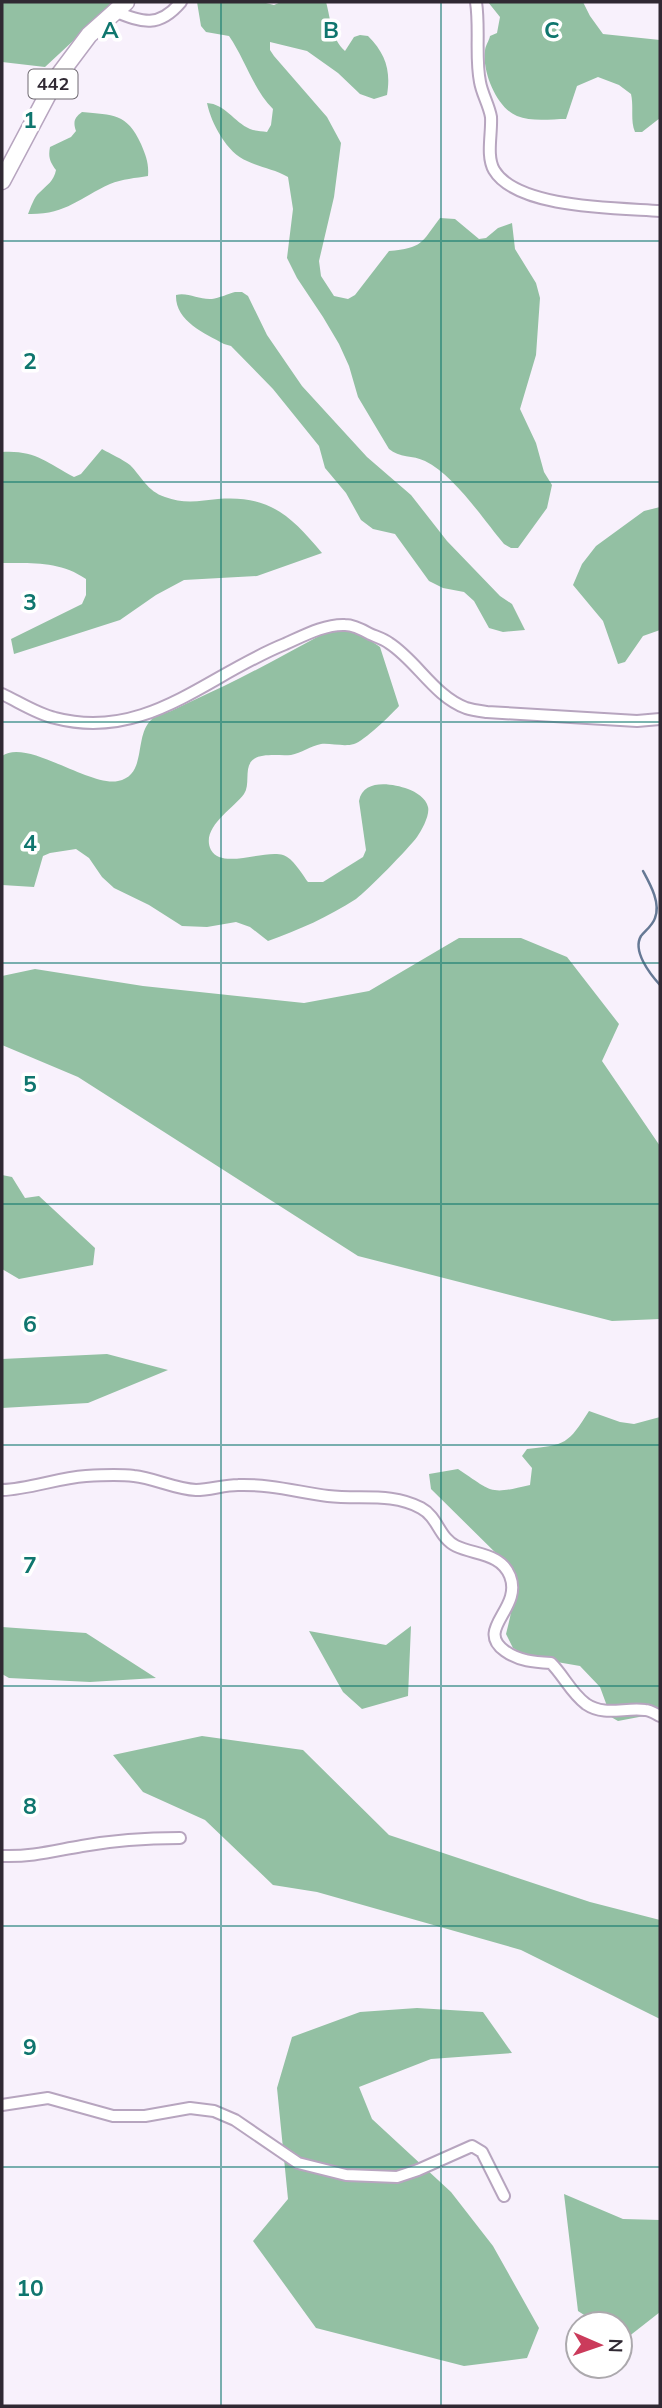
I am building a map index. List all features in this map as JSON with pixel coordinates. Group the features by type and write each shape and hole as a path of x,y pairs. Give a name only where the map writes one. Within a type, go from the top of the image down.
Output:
{"highway":[{"name":"442","path":"2,181 56,79 89,35 120,7"}],"street":[{"path":"120,7 137,20 151,21 160,19 181,2"},
{"path":"476,2 479,20 479,81 491,116 491,161 494,170 506,185 520,193 569,204 660,211"},
{"path":"2,694 51,717 75,723 105,724 135,719 195,692 228,671 270,650 321,629 345,625 359,628 389,643 446,696 466,708 487,712 637,721 660,719"},
{"path":"2,1490 84,1476 134,1476 196,1490 262,1485 327,1496 396,1498 423,1509 434,1518 446,1539 457,1547 490,1555 506,1569 511,1578 513,1593 496,1626 497,1645 512,1656 530,1662 551,1663 562,1674 574,1694 589,1706 610,1712 645,1710 660,1716"},
{"path":"2,1856 28,1857 143,1838 180,1838"},
{"path":"2,2105 48,2098 113,2116 145,2116 190,2108 214,2111 235,2120 298,2163 346,2175 397,2177 472,2146 482,2152 504,2196"}],"green space":[{"path":"2,2 115,2 45,67 2,62"},
{"path":"197,2 262,2 274,5 281,2 326,2 334,35 345,51 354,37 368,36 383,56 388,78 387,95 374,99 360,94 338,73 307,51 270,42 270,50 274,56 327,117 341,143 334,197 319,261 321,276 334,296 348,299 355,295 389,251 420,243 440,218 455,219 479,239 486,238 498,228 512,223 515,249 536,283 540,298 536,355 520,409 536,443 544,472 552,485 547,508 518,548 504,544 447,476 425,461 397,454 389,449 358,397 339,344 287,258 293,209 288,177 240,157 221,136 212,119 207,103 219,106 250,129 267,132 271,125 273,109 260,92 229,36 206,32 201,26"},
{"path":"488,2 583,2 603,34 660,40 660,118 642,132 635,132 631,94 619,85 598,77 577,86 566,119 528,119 510,112 497,97 486,69 486,47 490,36 497,33 500,17"},
{"path":"82,112 111,115 130,126 148,163 148,176 110,184 62,209 28,214 36,197 55,174 56,170 49,157 50,147 71,137 76,131 76,118"},
{"path":"235,292 248,296 267,335 302,386 367,457 411,495 447,541 500,596 512,604 525,630 503,632 489,628 474,601 464,592 443,588 429,581 395,534 373,529 361,520 346,493 325,468 319,446 273,389 231,346 200,331 185,319 177,304 176,295 212,299"},
{"path":"102,449 130,465 149,487 165,497 185,501 236,499 266,505 300,528 322,553 257,576 184,580 156,595 120,620 14,654 11,639 82,604 86,595 86,579 56,566 2,563 2,452 32,455 74,477 81,474"},
{"path":"660,507 660,630 643,636 625,662 618,664 603,621 573,585 582,564 596,546 644,511"},
{"path":"328,631 358,632 380,647 399,706 371,733 354,744 321,744 291,755 267,755 254,759 249,766 244,794 219,819 210,834 209,842 211,850 224,858 283,855 294,863 308,882 323,882 363,857 366,850 359,801 366,789 386,784 414,792 423,798 428,807 427,818 421,830 397,859 356,899 313,923 268,941 250,927 236,922 207,927 182,926 149,905 114,888 102,877 89,858 76,849 43,856 34,887 2,885 2,756 13,752 27,753 91,777 118,781 133,771 146,726 154,718 237,680"},
{"path":"459,938 521,938 567,957 619,1024 602,1061 660,1146 660,1319 612,1321 358,1256 78,1077 2,1045 2,976 35,969 143,986 304,1003 369,991"},
{"path":"2,1175 12,1177 25,1198 39,1196 95,1248 93,1265 19,1279 2,1269"},
{"path":"107,1354 168,1370 88,1403 2,1408 2,1359"},
{"path":"589,1411 634,1424 660,1417 660,1713 618,1721 611,1717 600,1687 580,1666 528,1657 513,1648 506,1634 512,1609 510,1567 431,1489 429,1474 458,1469 485,1487 498,1490 530,1485 532,1468 522,1456 527,1449 565,1441"},
{"path":"411,1626 408,1696 362,1709 343,1692 309,1631 386,1645"},
{"path":"2,1627 86,1633 156,1678 90,1682 9,1678 2,1674"},
{"path":"202,1736 303,1750 389,1835 590,1902 660,1920 660,2019 521,1950 317,1892 273,1885 205,1820 143,1792 113,1755"},
{"path":"417,2008 483,2012 512,2053 431,2059 359,2087 372,2119 451,2192 493,2246 539,2328 527,2358 464,2366 316,2328 253,2241 288,2199 277,2088 292,2037 360,2012"},
{"path":"564,2194 623,2219 660,2220 660,2312 634,2332 634,2310 578,2310"}],"waterway":[{"path":"643,871 657,906 653,923 641,936 640,955 660,985"}]}
